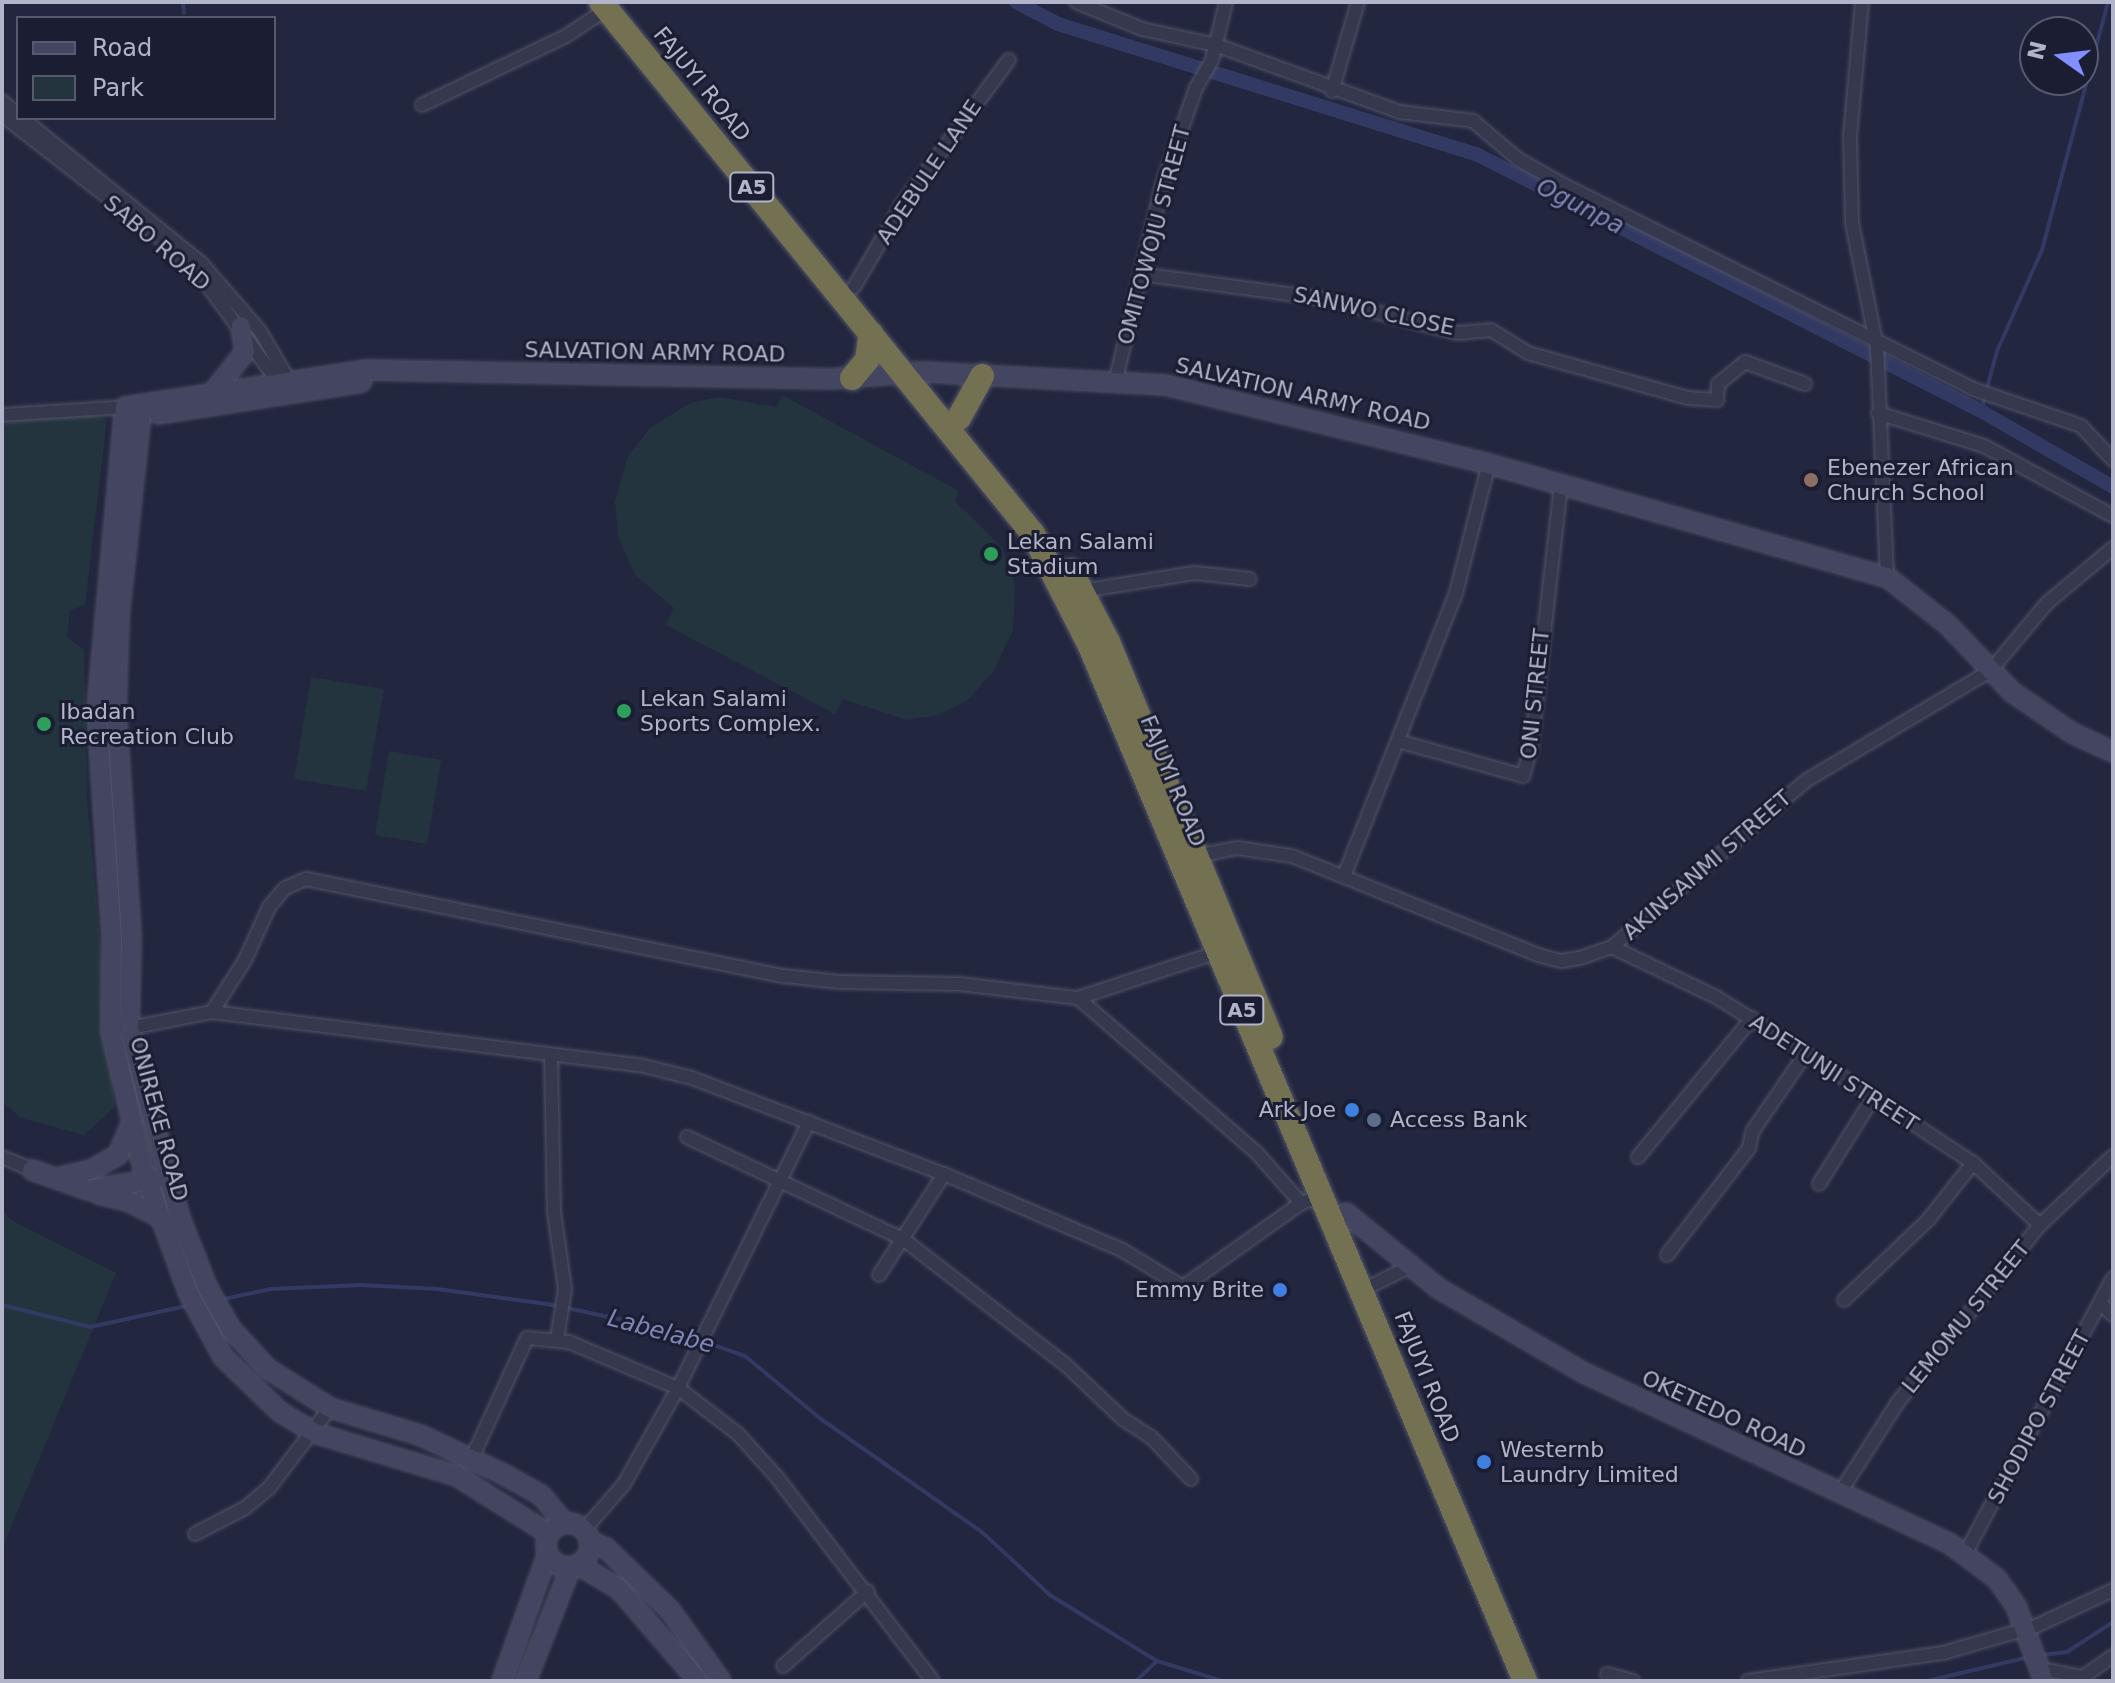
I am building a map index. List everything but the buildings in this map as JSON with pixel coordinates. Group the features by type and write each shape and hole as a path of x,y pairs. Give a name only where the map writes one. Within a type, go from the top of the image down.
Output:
{"highway":[{"name":"FAJUYI ROAD","path":"610,4 854,287 1033,534 1090,646 1346,1213 1369,1287 1525,1681"},
{"name":"FAJUYI ROAD","path":"610,4 871,333 959,418 1026,497 1108,642 1186,859"},
{"path":"852,378 867,360 871,333"},
{"path":"959,418 982,376"},
{"name":"FAJUYI ROAD","path":"1225,949 1312,1200 1369,1287 1541,1681"}],"main road":[{"path":"214,391 245,352 241,326"},
{"name":"SALVATION ARMY ROAD","path":"133,412 287,387 403,374 852,378 913,372 1116,379 1208,394 1561,483 1887,577 1911,591 1990,671 2042,714 2113,752"},
{"name":"SALVATION ARMY ROAD","path":"133,412 214,391 287,387"},
{"name":"ONIREKE ROAD","path":"133,412 116,710 131,935 120,1030 133,1120 207,1287 221,1312 268,1369 330,1408 420,1435 472,1458 541,1495 565,1524"},
{"name":"ONIREKE ROAD","path":"120,1030 155,1174 160,1217 201,1323 251,1390 315,1433 457,1476 548,1544 557,1564 575,1566"},
{"path":"62,1177 91,1170 118,1155 133,1120"},
{"path":"32,1170 62,1177 101,1180 155,1174"},
{"path":"32,1170 128,1201 160,1217"},
{"path":"88,1190 155,1174"},
{"name":"OKETEDO ROAD","path":"1346,1213 1409,1267 1584,1373 1965,1554 1997,1579 2027,1629 2042,1670"},
{"path":"502,1681 548,1544 565,1524 606,1548 670,1610 721,1681"},
{"path":"526,1681 586,1535"},
{"path":"575,1566 619,1589 698,1681"}],"street":[{"name":"OMITOWOJU STREET","path":"1116,379 1162,186 1196,88 1212,60 1226,2"},
{"path":"1332,91 1358,2"},
{"path":"1862,2 1850,136 1852,223 1875,341 1887,577"},
{"path":"422,105 566,36 610,4"},
{"path":"1084,4 1142,29 1216,45 1332,91 1400,112 1473,121 1518,159 1562,184 1987,394 2081,426 2113,460"},
{"name":"ADEBULE LANE","path":"854,287 903,203 1009,60"},
{"name":"SABO ROAD","path":"2,115 161,239 241,326 287,387"},
{"name":"SABO ROAD","path":"25,120 201,263 260,331 287,387"},
{"name":"SANWO CLOSE","path":"1140,274 1324,299 1458,333 1491,330 1528,353 1688,398 1717,400 1718,384 1745,362 1805,384"},
{"path":"2,415 81,408 133,412"},
{"path":"1878,413 1984,446 2113,516"},
{"path":"1344,876 1456,593 1489,464"},
{"name":"ONI STREET","path":"1398,741 1513,776 1523,776 1529,767 1561,483"},
{"name":"AKINSANMI STREET","path":"1186,859 1215,849 1265,850 1344,876 1561,961 1612,947 1807,780 1990,671 2047,603 2113,548"},
{"path":"1081,591 1195,573 1250,579"},
{"path":"212,1012 245,960 269,907 285,888 306,879 784,976 960,984 1078,998 1225,949"},
{"name":"ADETUNJI STREET","path":"1612,947 1752,1018 1806,1053 1973,1163 2040,1225"},
{"path":"120,1030 212,1012 551,1057 640,1065 809,1122 944,1174 1122,1250 1183,1287 1312,1200 1078,998"},
{"path":"1638,1157 1752,1018"},
{"path":"1667,1255 1749,1148 1752,1132 1806,1053"},
{"path":"551,1057 550,1140 563,1300 557,1339"},
{"path":"1819,1184 1873,1098"},
{"path":"586,1535 624,1484 678,1388 750,1249 809,1122"},
{"path":"687,1137 903,1239 1066,1365 1123,1419 1151,1437 1191,1479"},
{"name":"LEMOMU STREET","path":"1839,1494 1898,1402 2040,1225 2113,1156"},
{"path":"2,1157 32,1170"},
{"path":"1844,1300 1928,1220 1973,1163"},
{"path":"879,1275 944,1174"},
{"path":"1369,1287 1409,1267"},
{"name":"SHODIPO STREET","path":"1965,1554 2113,1278"},
{"path":"2100,1303 2113,1315"},
{"path":"472,1458 527,1338 557,1339 678,1388 738,1434 868,1591 933,1681"},
{"path":"195,1534 257,1498 315,1433 330,1408"},
{"path":"1748,1681 1943,1653 2036,1626 2113,1590"},
{"path":"783,1666 868,1591"},
{"path":"2042,1670 2085,1677 2113,1656"},
{"path":"1607,1674 1633,1681"}],"green space":[{"path":"782,395 959,491 955,501 1002,548 1015,585 1013,630 994,670 968,700 938,715 907,720 843,699 835,714 666,625 674,608 635,575 618,536 615,501 628,456 650,428 690,403 719,397 776,407"},
{"name":"Ibadan Recreation Club","path":"91,407 107,420 85,604 70,611 67,637 84,650 87,797 115,1107 84,1135 21,1118 2,1101 2,417"},
{"path":"311,677 384,689 366,791 294,779"},
{"path":"389,751 441,760 427,844 375,835"},
{"path":"2,1210 11,1220 116,1273 2,1549"}],"waterway":[{"path":"183,2 184,13"},
{"name":"Ogunpa","path":"1016,2 1058,24 1476,154 1981,411 2113,487"},
{"path":"1981,411 1997,351 2042,250 2108,2"},
{"name":"Labelabe","path":"219,1300 271,1289 361,1285 437,1289 547,1304 671,1330 745,1356 821,1419 982,1532 1050,1595 1157,1661 1223,1681"},
{"name":"Labelabe","path":"2,1305 90,1327 191,1305"},
{"name":"Labelabe","path":"2042,1655 2067,1652 2113,1622"},
{"name":"Labelabe","path":"1927,1681 2029,1657"},
{"path":"1136,1681 1157,1661"}],"place":[{"name":"Ebenezer African Church School","path":"1811,480"},
{"name":"Lekan Salami Stadium","path":"991,554"},
{"name":"Lekan Salami Sports Complex.","path":"624,711"},
{"name":"Ibadan Recreation Club","path":"44,724"},
{"name":"Ark Joe","path":"1352,1110"},
{"name":"Access Bank","path":"1374,1120"},
{"name":"Emmy Brite","path":"1280,1290"},
{"name":"Westernb Laundry Limited","path":"1484,1462"}]}
